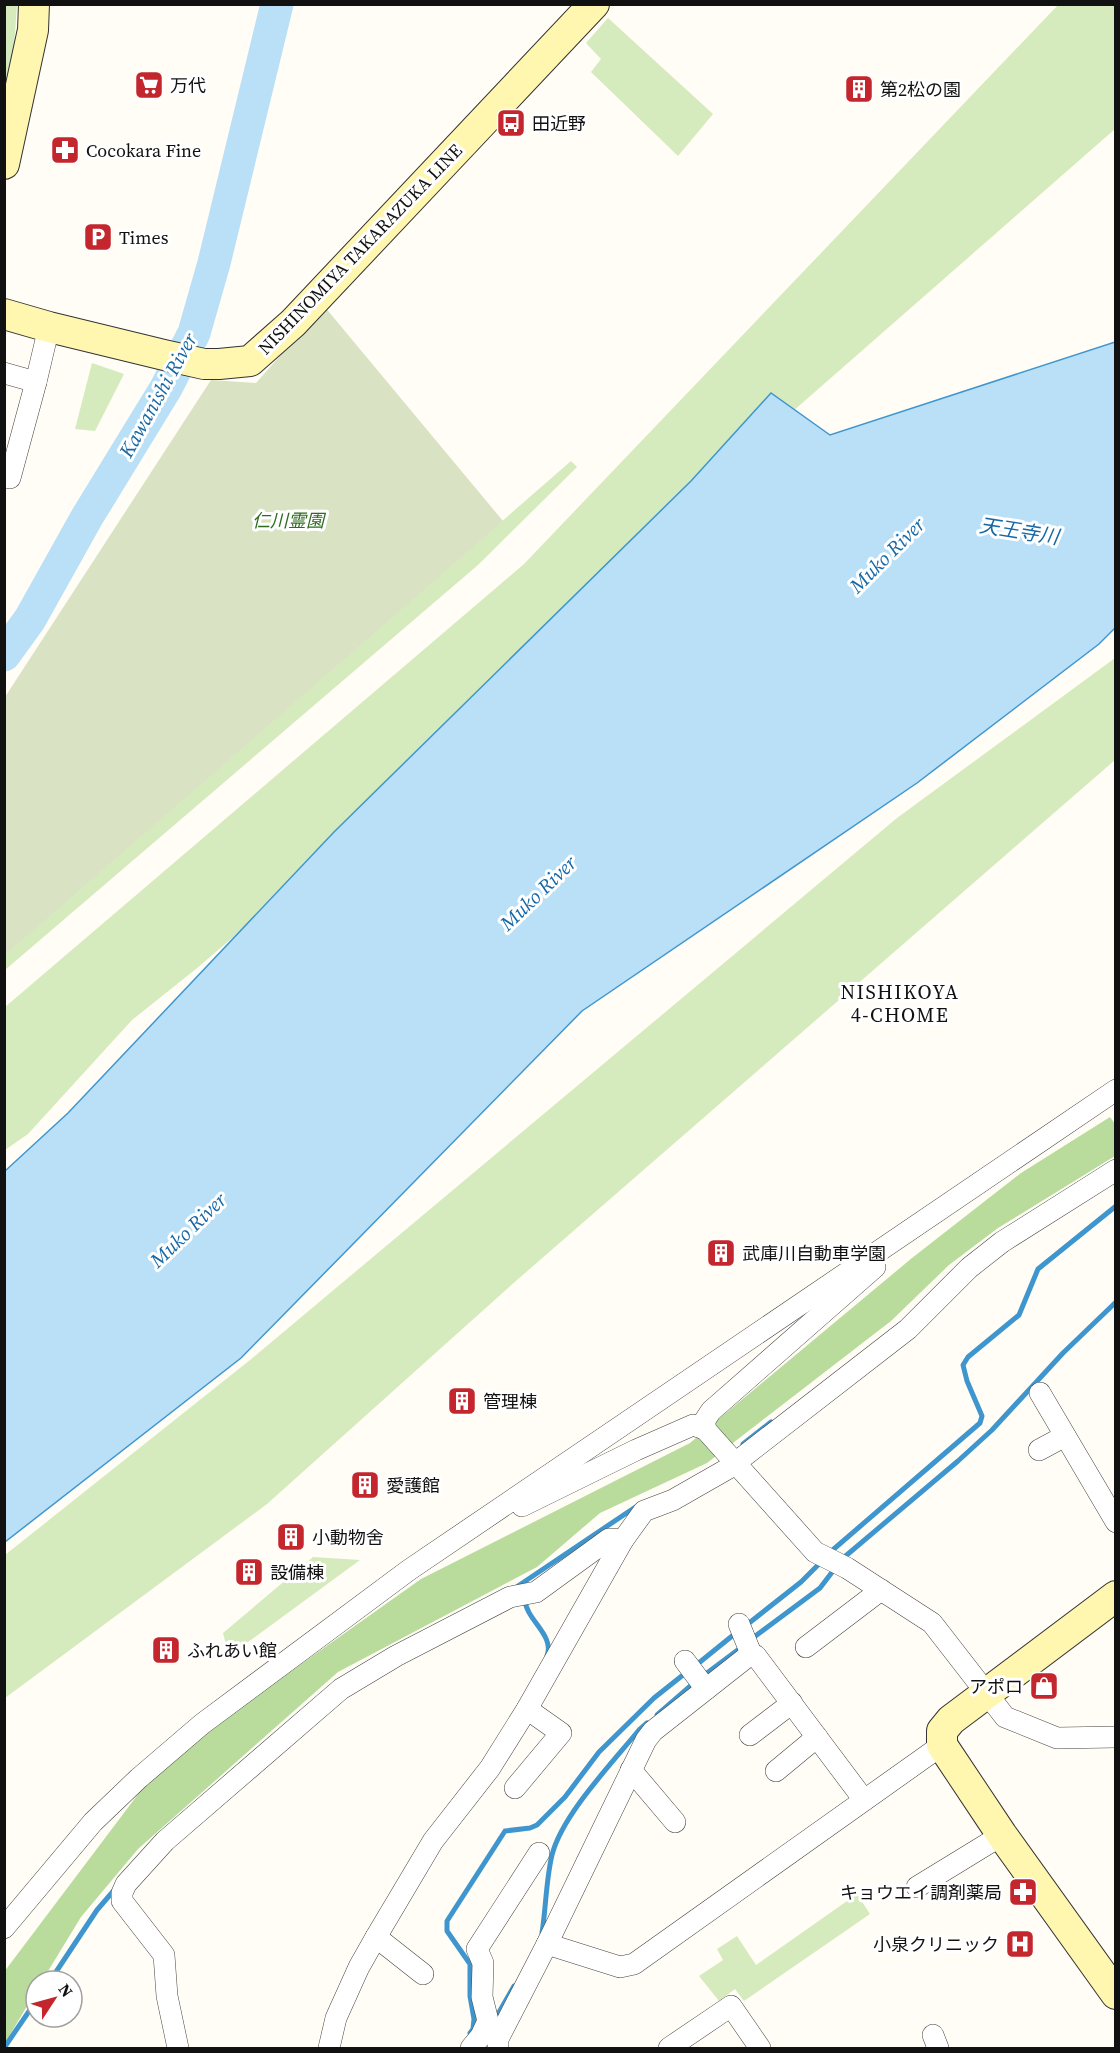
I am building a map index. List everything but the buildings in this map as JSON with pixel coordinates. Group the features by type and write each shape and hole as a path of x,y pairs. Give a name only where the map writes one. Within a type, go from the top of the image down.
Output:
{"main road":[{"path":"4,164 33,30 34,4"},
{"name":"NISHINOMIYA TAKARAZUKA LINE","path":"4,314 204,364 250,361 293,323 594,4"},
{"path":"1116,1596 986,1693 945,1726 942,1731 942,1745 1002,1835 1116,1994"}],"street":[{"path":"4,477 10,478 49,327"},
{"path":"4,373 36,382"},
{"path":"4,1928 93,1822 139,1778 221,1710 402,1575 1116,1090"},
{"path":"178,2049 167,1996 165,1955 122,1901 122,1893 126,1884 165,1841 341,1689 396,1656 510,1597 528,1594 616,1540 644,1511 674,1500 735,1463 908,1329 969,1268 1002,1242 1116,1170"},
{"path":"711,1437 705,1420 711,1411 879,1263 900,1237"},
{"path":"1040,1393 1116,1522"},
{"path":"477,1524 500,1517 636,1450 693,1425 711,1437 815,1552 846,1568 932,1623 1005,1717 1057,1738 1115,1737 1116,1749"},
{"path":"1039,1450 1065,1436"},
{"path":"329,2049 336,2018 359,1967 433,1841 490,1768 527,1709 616,1540"},
{"path":"806,1647 881,1590"},
{"path":"739,1624 752,1656"},
{"path":"487,2043 547,1944 646,1740 653,1731 705,1687 747,1657 756,1656 864,1800"},
{"path":"685,1661 705,1687"},
{"path":"750,1735 792,1703"},
{"path":"515,1788 561,1733 527,1709"},
{"path":"776,1771 817,1737"},
{"path":"547,1944 620,1967 634,1964 942,1745"},
{"path":"631,1770 675,1822"},
{"path":"917,1887 1002,1835"},
{"path":"487,2043 488,2021 482,1997 483,1963 477,1949 539,1853"},
{"path":"376,1937 423,1974"},
{"path":"669,2049 731,2006 760,2049"}],"green space":[{"path":"5,5 17,5 14,48 5,95"},
{"path":"1058,5 1115,5 1115,129 784,419 494,713 196,969 132,1020 28,1134 5,1150 5,1007 524,564"},
{"path":"608,18 713,114 678,156 591,72 601,59 586,43"},
{"name":"仁川霊園","path":"324,306 503,521 5,955 5,697 211,380 256,383"},
{"path":"92,363 124,374 95,431 75,429"},
{"path":"571,461 577,467 478,565 5,970 4,955"},
{"path":"1115,658 1115,760 517,1280 267,1504 5,1698 5,1555 250,1360 897,818"},
{"path":"1110,1117 1115,1124 1115,1156 998,1228 949,1265 891,1321 707,1463 600,1513 537,1567 338,1672 138,1849 81,1917 49,1969 24,1969 24,2011 5,2043 4,1972 142,1789 201,1735 421,1579 690,1443 912,1258 1021,1173"},
{"path":"313,1557 360,1560 229,1656 223,1633"},
{"path":"857,1894 870,1914 744,2001 735,1989 719,2001 699,1976 723,1960 717,1949 737,1936 756,1965"}],"water":[{"path":"1115,342 1115,628 1099,644 917,783 582,1011 241,1358 5,1542 5,1171 68,1113 334,832 691,481 771,393 830,435"}],"waterway":[{"name":"Kawanishi River","path":"4,655 30,619 87,517 166,388 194,333 214,263 277,4"},
{"path":"828,1554 980,1423 982,1416 967,1381 963,1365 968,1357 1019,1315 1038,1269 1116,1206"},
{"path":"842,1559 992,1430 1063,1353 1116,1302"},
{"path":"743,1444 771,1422"},
{"path":"518,1586 637,1506"},
{"path":"744,1627 801,1582 822,1561"},
{"path":"750,1640 820,1588 836,1567"},
{"path":"525,1600 530,1614 547,1641 547,1656"},
{"path":"695,1666 737,1632"},
{"path":"703,1676 743,1646"},
{"path":"470,2033 474,2019 470,1996 470,1964 447,1931 447,1921 505,1831 537,1825 565,1797 599,1752 654,1698 688,1671"},
{"path":"657,1715 695,1682"},
{"path":"542,1933 550,1864 558,1839 577,1806 647,1723"},
{"path":"58,1969 97,1910 116,1888"},
{"path":"496,2023 498,2014 514,1986"},
{"path":"4,2048 24,2019"}],"place":[{"name":"万代","path":"149,85"},
{"name":"第2松の園","path":"859,89"},
{"name":"田近野","path":"511,123"},
{"name":"Cocokara Fine","path":"65,150"},
{"name":"Times","path":"98,237"},
{"name":"武庫川自動車学園","path":"721,1253"},
{"name":"管理棟","path":"462,1401"},
{"name":"愛護館","path":"365,1485"},
{"name":"小動物舍","path":"291,1537"},
{"name":"設備棟","path":"249,1572"},
{"name":"ふれあい館","path":"166,1650"},
{"name":"アポロ","path":"1044,1686"},
{"name":"キョウエイ調剤薬局","path":"1023,1892"},
{"name":"小泉クリニック","path":"1020,1944"}],"district":[{"name":"NISHIKOYA 4-CHOME","path":"900,1004"}],"water label":[{"name":"天王寺川","path":"1019,531"},
{"name":"Muko River","path":"887,555"},
{"name":"Muko River","path":"538,893"},
{"name":"Muko River","path":"188,1230"}]}
